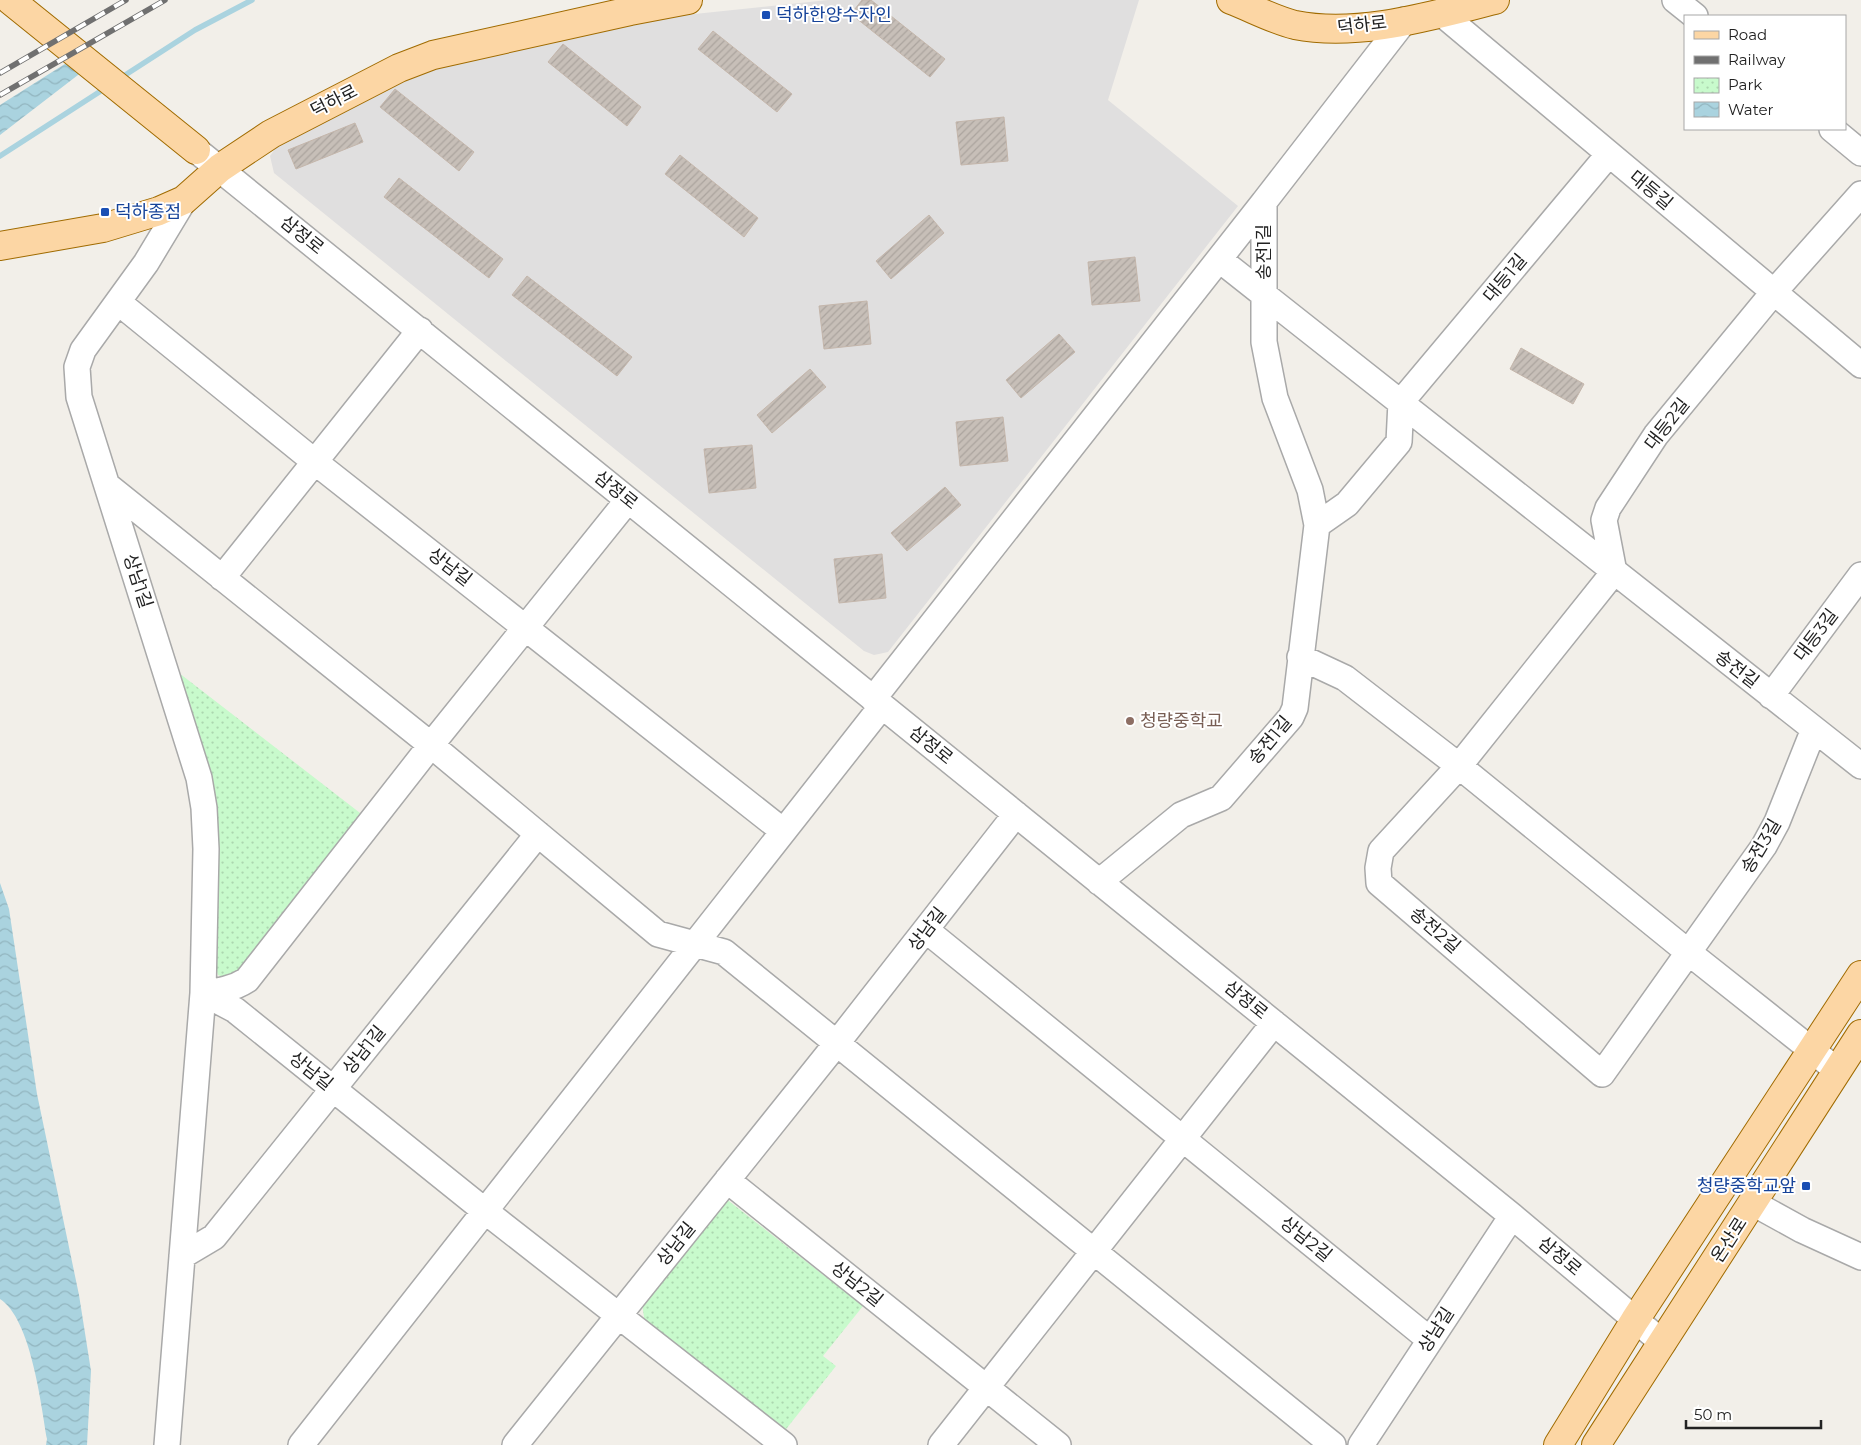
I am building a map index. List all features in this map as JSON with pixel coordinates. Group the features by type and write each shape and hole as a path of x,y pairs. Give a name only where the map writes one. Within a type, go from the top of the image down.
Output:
{"main road":[{"path":"10,0 196,150"},
{"name":"덕하로","path":"0,246 103,228 136,219 184,200 220,168 271,134 399,68 433,54 688,0"},
{"name":"덕하로","path":"1231,0 1294,24 1348,30 1441,13 1495,0"},
{"path":"1558,1445 1636,1320 1861,976"},
{"name":"온산로","path":"1596,1445 1663,1344 1861,1034"}],"street":[{"path":"1675,0 1694,15"},
{"name":"대등길","path":"1441,13 1861,365"},
{"name":"송전1길","path":"1099,882 1181,815 1221,798 1291,717 1295,708 1317,525 1310,490 1275,398 1264,342 1264,202 1406,20"},
{"path":"1833,130 1861,153"},
{"name":"삼정로","path":"196,150 1512,1216 1663,1344"},
{"name":"대등1길","path":"1401,402 1609,154"},
{"name":"대등2길","path":"1614,572 1604,520 1608,508 1656,435 1773,293 1861,194"},
{"name":"상남1길","path":"167,1445 203,993 206,849 204,808 199,778 79,397 77,366 83,350 146,263 184,200"},
{"path":"301,1445 783,831 877,703 1264,202"},
{"name":"송전길","path":"1220,260 1861,766"},
{"name":"상남길","path":"118,302 315,462 783,831"},
{"path":"222,578 420,330"},
{"path":"1317,525 1347,504 1399,442 1401,402"},
{"path":"108,486 430,745 658,934 724,952 1333,1445"},
{"path":"203,993 237,987 247,980 430,745 628,500"},
{"name":"송전2길","path":"1602,1074 1379,883 1378,868 1381,851 1459,766 1614,572"},
{"name":"대등3길","path":"1771,696 1861,575"},
{"path":"1300,657 1345,678 1459,766 1688,952 1838,1070"},
{"name":"송전3길","path":"1602,1074 1764,846 1777,822 1814,729"},
{"name":"상남길","path":"515,1445 837,1044 1016,814"},
{"name":"상남1길","path":"182,1256 214,1237 538,834"},
{"name":"상남2길","path":"926,930 1430,1340"},
{"name":"상남길","path":"203,993 235,1010 618,1315"},
{"path":"941,1445 1274,1023"},
{"name":"상남2길","path":"727,1180 1058,1445"},
{"path":"1754,1202 1802,1230 1861,1257"},
{"name":"상남길","path":"1361,1445 1512,1216"},
{"path":"618,1315 784,1445"}],"shaded area":[{"path":"828,0 1139,0 1108,100 1238,206 888,652 874,655 864,651 274,173 270,156 280,142 436,64 666,17"}],"green space":[{"path":"179,673 364,816 238,978 231,980 218,975 215,965"},
{"path":"725,1198 863,1306 823,1356 836,1366 783,1433 645,1324 642,1303"}],"water":[{"path":"79,55 91,65 0,135 0,105"},
{"path":"0,883 9,909 37,1094 79,1295 91,1371 87,1445 46,1445 47,1439 38,1385 27,1343 20,1324 11,1309 0,1299"}],"building":[{"path":"862,0 871,0 945,59 930,77 851,14"},
{"path":"713,31 792,94 777,112 698,49"},
{"path":"563,44 641,107 627,126 548,62"},
{"path":"395,89 474,152 459,171 380,107"},
{"path":"1004,117 1008,161 961,165 956,122"},
{"path":"355,123 363,142 296,169 288,150"},
{"path":"680,155 758,218 744,237 665,174"},
{"path":"399,178 503,259 489,278 384,197"},
{"path":"929,215 944,233 891,279 876,261"},
{"path":"1135,257 1140,301 1092,305 1088,262"},
{"path":"527,276 632,357 617,376 512,295"},
{"path":"867,301 871,344 824,349 819,306"},
{"path":"1059,334 1075,352 1021,398 1006,380"},
{"path":"1521,348 1584,384 1573,404 1510,369"},
{"path":"810,369 826,387 772,433 757,415"},
{"path":"1003,417 1008,461 960,466 956,422"},
{"path":"752,445 756,488 709,493 704,449"},
{"path":"945,487 961,505 907,551 891,533"},
{"path":"882,554 886,598 839,603 834,559"}],"waterway":[{"path":"119,79 195,30 252,0"},
{"path":"0,156 107,87"}],"railway":[{"path":"0,73 126,0"},
{"path":"0,95 165,0"}],"place":[{"name":"덕하한양수자인","path":"766,15"},
{"name":"덕하종점","path":"105,212"},
{"name":"청량중학교","path":"1130,721"},
{"name":"청량중학교앞","path":"1806,1186"}]}
